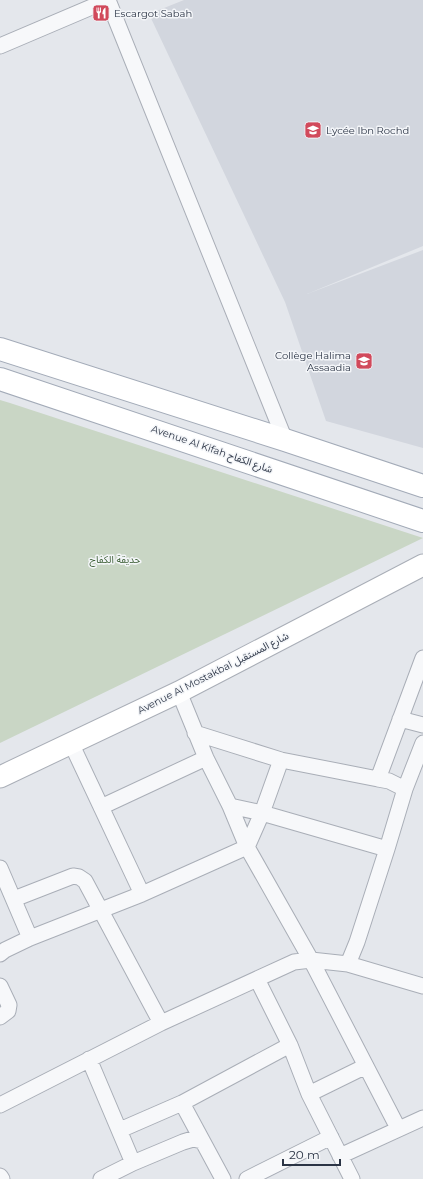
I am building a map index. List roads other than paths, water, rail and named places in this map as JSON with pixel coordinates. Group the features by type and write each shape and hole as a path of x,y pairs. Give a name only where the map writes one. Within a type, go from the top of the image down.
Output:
{"main road":[{"path":"0,349 285,440 423,486"},
{"name":"Avenue Al Kifah شارع الكفاح","path":"0,379 423,521"}],"street":[{"path":"0,46 108,0 285,440"},
{"name":"Avenue Al Mostakbal شارع المستقبل","path":"0,777 179,692 423,565"},
{"path":"378,779 423,658"},
{"path":"179,692 195,733 230,806 247,847 311,960 398,1128"},
{"path":"400,719 423,725"},
{"path":"195,733 281,760 389,781 405,789"},
{"path":"71,743 142,894"},
{"path":"348,964 357,942 405,789 423,743"},
{"path":"102,807 206,758"},
{"path":"0,954 30,938 142,894 247,847 262,813 281,760"},
{"path":"230,806 262,813 387,849"},
{"path":"0,868 30,938"},
{"path":"14,899 73,876 79,877 85,881 161,1023"},
{"path":"0,1105 161,1023 294,962 311,960 348,964 423,986"},
{"path":"257,979 290,1045 309,1094 352,1179"},
{"path":"0,986 9,1005 8,1011 0,1017"},
{"path":"120,1130 182,1103 290,1045"},
{"path":"89,1059 133,1163"},
{"path":"309,1094 366,1066"},
{"path":"182,1103 223,1179"},
{"path":"340,1156 398,1128 423,1118"},
{"path":"247,1179 330,1137"},
{"path":"101,1179 133,1163 183,1142 193,1140 202,1141"}],"place":[{"name":"Escargot Sabah","path":"101,13"},
{"name":"Lycée Ibn Rochd","path":"313,130"},
{"name":"Collège Halima Assaadia","path":"364,361"}],"park label":[{"name":"حديقة الكفاح","path":"115,559"}]}
